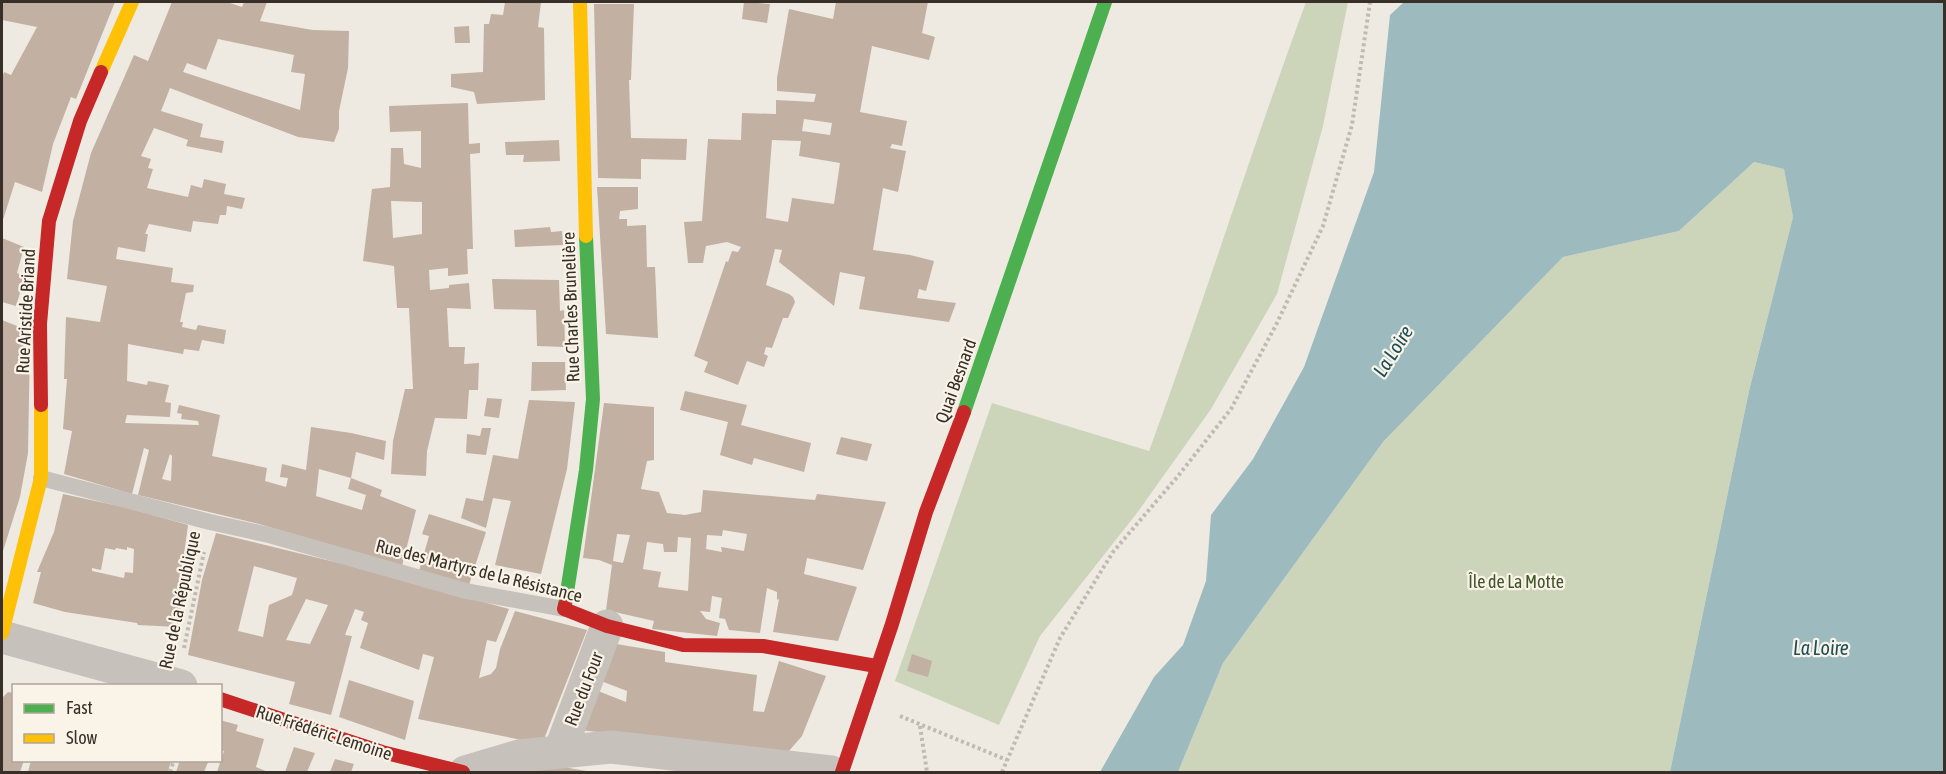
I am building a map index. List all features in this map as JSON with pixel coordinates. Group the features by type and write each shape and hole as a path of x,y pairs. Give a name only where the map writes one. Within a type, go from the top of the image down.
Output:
{"street":[{"name":"Rue Aristide Briand","path":"2,635 41,478 40,324 49,221 80,121 132,2"},
{"name":"Rue Charles Brunelière","path":"564,609 586,470 593,399 583,168 580,2"},
{"name":"Quai Besnard","path":"842,772 892,624 926,512 980,369 1105,2"},
{"name":"Rue des Martyrs de la Résistance","path":"564,609 608,626 683,645 763,646 876,666"},
{"name":"Rue du Four","path":"560,751 608,626"},
{"path":"2,635 175,684"},
{"name":"Rue Frédéric Lemoine","path":"222,700 382,752 464,772 519,756 611,747 831,772"}],"lane":[{"name":"Rue des Martyrs de la Résistance","path":"41,478 269,535 466,591 564,609"}],"path":[{"path":"1002,772 1060,638 1113,552 1231,409 1276,325 1319,236 1353,125 1370,2"},
{"name":"Rue de la République","path":"179,684 210,522"},
{"path":"865,702 1007,760"},
{"path":"920,725 927,772"}],"green space":[{"path":"1306,2 1348,2 1323,126 1277,294 1211,409 1137,513 1040,636 999,725 895,681 992,403 1149,451"},
{"name":"Île de La Motte","path":"1754,162 1784,169 1793,217 1749,391 1670,772 1178,772 1223,663 1383,442 1563,257 1679,231"}],"water":[{"name":"La Loire","path":"1404,2 1944,2 1944,772 1670,772 1749,391 1793,217 1784,169 1754,162 1679,231 1563,257 1383,442 1223,663 1178,772 1100,772 1154,677 1183,645 1206,581 1211,515 1253,459 1304,367 1374,172 1390,15"}],"building":[{"path":"2,2 115,2 76,99 71,97 53,144 42,192 15,182 2,223 2,78 4,72 11,75 37,27 2,20"},
{"path":"172,2 227,2 242,7 244,2 267,2 260,21 313,30 349,31 348,68 339,111 339,129 334,142 298,137 170,88 161,111 203,124 200,137 224,141 222,153 186,146 188,140 154,128 141,156 151,159 148,168 153,169 147,188 188,197 191,185 202,188 204,179 226,184 224,194 245,198 242,209 227,206 226,215 220,215 218,224 193,221 191,232 149,224 145,234 148,234 145,252 118,247 116,259 173,268 171,282 194,285 193,292 186,293 180,322 183,322 182,327 196,330 198,325 226,330 224,344 202,340 199,351 184,349 183,354 128,344 127,381 147,385 148,381 169,385 165,402 171,403 170,417 127,415 125,423 199,425 198,421 181,419 182,414 177,413 179,405 220,415 212,456 267,468 265,481 286,487 288,478 280,477 282,464 306,470 311,427 386,441 384,460 356,452 351,478 382,490 380,496 416,510 402,566 259,524 138,495 149,450 144,448 132,494 64,474 72,431 63,429 67,379 64,379 66,317 100,322 107,286 67,279 73,221 91,153 134,55 148,61","holes":["218,39 294,55 291,72 305,74 300,110 183,72 187,63 206,70","170,454 172,456 171,481 162,479","319,469 351,478 348,489 366,495 362,510 316,496"]},
{"path":"505,2 541,2 538,27 544,28 545,100 477,104 474,92 451,87 451,74 483,72 484,24 489,24 491,14 503,15"},
{"path":"744,2 770,4 767,23 742,19"},
{"path":"836,2 928,2 922,33 935,37 929,60 872,46 860,112 907,121 902,146 892,144 890,148 906,151 898,192 883,188 873,250 934,261 926,291 919,289 917,298 956,303 949,322 859,309 865,277 840,272 834,306 779,262 782,250 775,249 766,285 789,294 795,302 788,318 783,318 772,348 766,347 764,354 768,356 764,367 747,361 738,385 704,372 708,362 694,356 726,261 728,262 732,251 738,252 741,247 727,242 706,246 703,263 688,263 684,222 702,221 708,139 741,140 742,113 776,114 776,100 814,102 816,94 777,91 777,78 789,9 833,19","holes":["804,119 832,123 830,135 802,131","772,140 801,141 799,156 840,163 834,204 792,198 788,222 766,218"]},
{"path":"594,4 634,4 631,80 629,80 631,138 687,139 686,160 641,159 641,179 598,178"},
{"path":"469,26 470,43 455,43 454,27"},
{"path":"468,103 469,144 480,143 480,153 470,154 473,249 467,249 468,274 448,276 448,268 429,270 430,290 469,283 471,309 447,308 449,347 465,347 464,364 479,363 478,390 469,390 467,419 435,418 427,451 426,476 391,474 393,441 405,389 413,389 409,308 397,308 394,266 363,261 372,189 390,187 391,148 403,148 404,164 421,168 421,131 390,132 389,106","holes":["391,201 422,202 422,234 393,238"]},
{"path":"559,140 560,161 523,162 524,155 506,155 505,142"},
{"path":"597,187 638,187 638,209 620,211 619,219 627,219 627,226 646,225 647,267 655,267 658,338 606,334"},
{"path":"550,227 551,232 562,231 563,245 515,247 514,230"},
{"path":"2,238 24,247 17,273 25,276 16,306 2,302"},
{"path":"492,279 559,280 560,311 564,310 565,347 537,346 536,310 494,309"},
{"path":"2,320 22,328 30,342 28,453 20,497 2,554"},
{"path":"532,362 565,362 566,390 531,391"},
{"path":"685,391 747,405 741,425 811,443 804,472 754,458 752,465 720,455 728,422 680,410"},
{"path":"487,398 502,399 499,418 484,416"},
{"path":"529,400 575,402 567,469 541,574 495,565 511,501 493,498 486,528 461,518 466,498 483,501 493,455 518,459"},
{"path":"604,403 654,407 654,460 647,461 641,489 659,492 667,513 685,515 701,512 703,490 815,500 817,494 886,502 863,570 807,558 804,574 857,587 838,641 773,632 779,599 777,600 777,592 767,588 760,633 729,630 725,619 719,618 722,598 712,596 710,612 700,611 706,619 720,623 717,636 652,629 654,621 606,610 612,565 599,560 583,558","holes":["723,530 747,534 744,551 721,547 722,552 706,549 707,535 722,536","617,534 630,535 623,563 613,561","678,537 691,538 688,591 658,587 661,572 643,569 647,542 663,544 664,552 677,552"]},
{"path":"482,428 491,428 486,455 466,453 467,434 480,436"},
{"path":"841,437 872,444 867,461 836,454"},
{"path":"63,494 128,508 188,525 179,591 183,592 178,627 138,625 65,612 33,603 41,572 37,572 54,532","holes":["105,548 134,549 133,573 125,572 124,578 92,571 92,568 101,570"]},
{"path":"429,514 486,532 469,585 419,571 429,536 422,534"},
{"path":"216,533 343,564 509,609 496,642 487,640 479,678 491,674 496,668 500,649 515,611 587,630 542,744 418,719 434,657 423,654 419,670 360,648 368,623 361,620 364,612 355,609 345,635 352,636 331,715 289,704 295,682 188,655 202,580","holes":["254,566 297,578 292,595 269,605 263,637 238,631","306,599 328,605 310,644 286,640"]},
{"path":"610,643 665,652 665,662 757,675 753,711 764,712 779,661 826,676 802,736 788,752 579,730 593,689 626,702 627,691 596,679"},
{"path":"912,654 932,661 928,677 907,671"},
{"path":"349,680 414,701 405,740 339,717"},
{"path":"8,692 12,693 12,762 23,762 20,772 2,772 2,698"},
{"path":"222,721 238,725 236,731 264,739 256,767 268,772 217,772 224,751 222,750"},
{"path":"294,747 315,753 307,772 285,772"},
{"path":"335,759 354,764 351,772 330,772"},
{"path":"30,762 170,762 168,772 28,772"},
{"path":"179,762 208,762 204,772 176,772"},
{"path":"552,765 592,772 510,772"}],"traffic: fast":[{"path":"964,412 1105,2"},
{"path":"565,605 586,470 593,399 586,236"}],"traffic: slow":[{"path":"101,72 132,2"},
{"path":"580,2 586,236"},
{"path":"2,633 41,478 41,405"}],"traffic: jam":[{"path":"41,405 40,324 49,221 80,121 101,72"},
{"path":"842,772 892,624 926,512 964,412"},
{"path":"565,605 564,609 607,626 683,645 763,646 876,666"},
{"path":"222,700 382,752 463,772"}]}
